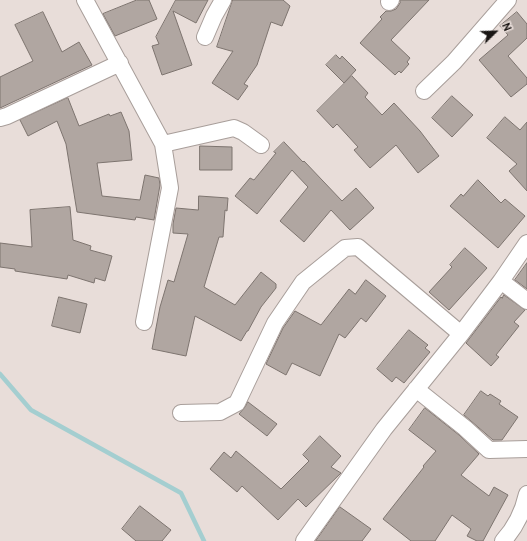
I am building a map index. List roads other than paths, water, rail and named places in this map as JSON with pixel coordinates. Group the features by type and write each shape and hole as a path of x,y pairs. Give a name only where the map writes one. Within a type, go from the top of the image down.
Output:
{"street":[{"path":"85,0 163,144 170,188 144,322"},
{"path":"205,38 214,16 223,0"},
{"path":"424,91 454,62 508,0"},
{"path":"0,118 120,63"},
{"path":"163,144 234,128 261,144"},
{"path":"304,541 384,429 461,334 501,281 527,243"},
{"path":"181,413 220,412 237,403 275,323 303,282 345,248 358,247 461,334"},
{"path":"501,281 527,301"},
{"path":"416,389 465,428 489,450 527,449"},
{"path":"503,541 513,530 525,503 527,494"}],"waterway":[{"path":"0,374 31,410 181,493 204,541"}]}
